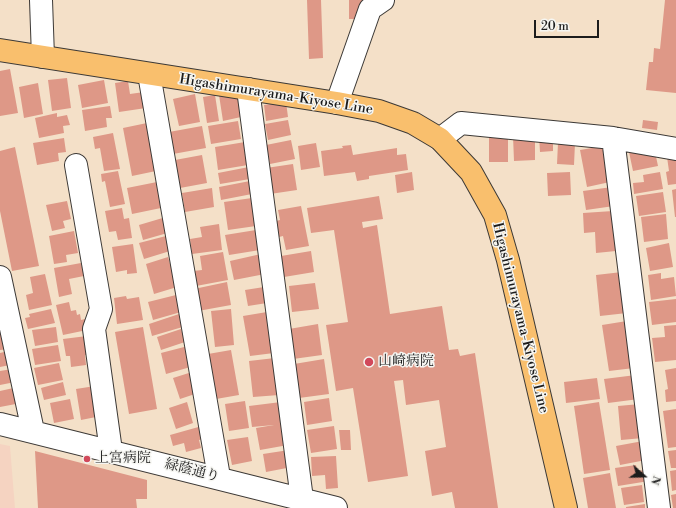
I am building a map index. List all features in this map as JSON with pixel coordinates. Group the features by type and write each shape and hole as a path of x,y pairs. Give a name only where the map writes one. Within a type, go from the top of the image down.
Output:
{"main road":[{"name":"Higashimurayama-Kiyose Line","path":"0,50 337,102 379,111 413,123 440,139 471,172 495,215 508,260 566,508"}],"street":[{"path":"41,0 43,57"},
{"path":"337,102 370,9 383,0"},
{"path":"150,74 219,478"},
{"path":"248,89 302,499"},
{"path":"440,139 460,124 613,138 676,148"},
{"path":"613,138 659,508"},
{"path":"76,165 101,309 94,329 111,450"},
{"path":"0,280 33,431"},
{"name":"緑蔭通り","path":"0,424 111,450 336,508"}],"shaded area":[{"path":"0,444 10,446 15,508 0,508"}],"building":[{"path":"307,0 321,0 323,58 309,59"},
{"path":"349,0 365,0 366,19 349,19"},
{"path":"665,0 676,0 676,93 646,90 649,62 653,62 654,48 660,49"},
{"path":"10,69 18,113 0,116 0,71"},
{"path":"67,78 71,108 52,111 48,80"},
{"path":"104,80 108,103 82,108 78,85"},
{"path":"128,81 130,94 144,92 146,108 119,112 115,83"},
{"path":"38,83 43,114 24,118 19,87"},
{"path":"237,92 241,117 223,121 219,95"},
{"path":"195,94 200,122 179,126 173,99"},
{"path":"215,95 219,121 207,123 203,97"},
{"path":"286,102 288,117 266,121 264,105"},
{"path":"110,106 112,118 106,118 107,127 85,131 82,110"},
{"path":"57,113 57,117 67,115 70,125 63,126 64,133 39,138 35,118"},
{"path":"288,120 291,135 268,140 265,124"},
{"path":"643,120 658,122 657,130 642,128"},
{"path":"238,121 241,139 211,144 208,126"},
{"path":"147,123 156,171 132,176 123,128"},
{"path":"202,126 206,148 173,154 169,132"},
{"path":"113,133 120,169 104,171 100,148 95,149 93,137"},
{"path":"535,135 535,160 514,161 513,136"},
{"path":"553,135 553,151 540,152 539,136"},
{"path":"489,137 508,137 508,162 489,162"},
{"path":"64,138 66,152 58,153 59,161 37,165 33,143"},
{"path":"291,140 295,159 270,164 266,145"},
{"path":"245,142 248,165 218,170 215,147"},
{"path":"316,143 320,167 301,170 298,146"},
{"path":"558,143 575,143 574,165 557,164"},
{"path":"351,145 353,155 397,148 397,155 406,154 408,170 369,176 369,179 357,181 355,172 324,176 321,151 343,148 342,146"},
{"path":"604,146 610,182 587,187 580,150"},
{"path":"15,147 39,266 12,271 0,211 0,151"},
{"path":"654,147 658,166 633,171 629,152"},
{"path":"202,155 207,183 180,188 175,160"},
{"path":"676,156 676,184 668,185 666,172 669,171 667,157"},
{"path":"293,164 297,190 270,194 266,168"},
{"path":"249,167 250,179 220,184 218,173"},
{"path":"118,171 125,204 110,207 105,181 102,182 101,174"},
{"path":"412,172 414,190 397,193 395,175"},
{"path":"570,172 571,195 548,196 547,173"},
{"path":"660,172 663,189 634,194 633,183 644,182 643,175"},
{"path":"250,181 252,194 221,200 219,187"},
{"path":"157,182 161,208 132,214 127,188"},
{"path":"612,187 614,206 586,210 583,191"},
{"path":"212,188 214,207 185,212 182,193"},
{"path":"676,189 676,217 675,217 672,190"},
{"path":"663,192 666,212 639,216 636,196"},
{"path":"379,196 383,219 362,222 363,228 377,225 390,314 442,306 449,350 458,349 460,356 475,353 498,508 455,508 452,492 432,496 425,451 446,447 439,400 406,405 403,380 394,381 408,476 368,482 353,388 336,391 326,325 348,322 334,230 311,233 307,208"},
{"path":"252,198 256,226 228,230 224,202"},
{"path":"67,201 71,219 63,221 65,228 52,231 46,205"},
{"path":"301,206 309,246 286,250 283,236 279,237 276,221 280,220 278,210"},
{"path":"122,208 124,219 129,218 132,238 118,240 116,231 109,232 105,211"},
{"path":"613,211 616,251 596,253 595,232 584,233 583,213"},
{"path":"666,214 668,239 644,242 641,217"},
{"path":"166,217 171,232 143,240 139,225"},
{"path":"219,224 222,250 192,254 190,239 202,237 200,227"},
{"path":"256,230 260,250 229,255 225,235"},
{"path":"74,231 78,253 66,255 67,262 54,264 49,236"},
{"path":"166,236 170,251 144,259 139,243"},
{"path":"669,243 673,267 650,271 646,248"},
{"path":"133,244 137,273 127,274 127,270 116,272 112,247"},
{"path":"311,251 314,272 284,277 281,256"},
{"path":"223,252 228,280 196,286 193,271 202,270 200,256"},
{"path":"261,254 265,274 234,280 230,261"},
{"path":"168,257 170,264 174,263 177,287 154,294 146,264"},
{"path":"81,263 84,276 69,279 72,294 59,297 54,268"},
{"path":"622,272 627,313 600,316 596,275"},
{"path":"661,273 661,279 674,277 676,296 651,300 648,275"},
{"path":"45,274 52,305 29,310 26,295 33,293 30,277"},
{"path":"227,282 231,305 198,311 194,289"},
{"path":"315,283 319,309 292,312 289,286"},
{"path":"264,287 267,303 248,306 245,290"},
{"path":"176,295 181,312 153,320 148,302"},
{"path":"126,296 127,299 139,297 143,320 117,324 114,298"},
{"path":"676,299 676,322 652,325 649,302"},
{"path":"69,302 71,311 76,310 77,315 80,314 81,320 85,319 87,330 63,335 56,305"},
{"path":"51,309 55,323 28,329 25,318 30,317 29,314"},
{"path":"231,309 234,345 215,347 211,311"},
{"path":"267,312 274,353 250,356 243,316"},
{"path":"182,313 186,326 152,336 149,324"},
{"path":"627,321 634,368 609,371 602,325"},
{"path":"318,324 322,355 293,359 289,329"},
{"path":"676,325 676,360 655,362 652,338 665,337 664,326"},
{"path":"56,327 58,342 35,346 32,330"},
{"path":"143,327 157,409 129,414 115,332"},
{"path":"181,329 185,342 161,350 157,337"},
{"path":"7,333 9,349 0,350 0,334"},
{"path":"87,336 90,355 85,355 86,365 71,367 70,356 66,356 63,339"},
{"path":"58,345 61,361 35,365 32,349"},
{"path":"188,346 194,366 166,374 161,353"},
{"path":"231,350 239,395 216,399 208,354"},
{"path":"8,351 10,365 0,367 0,353"},
{"path":"275,358 279,395 253,397 249,361"},
{"path":"324,359 329,394 299,398 294,364"},
{"path":"59,363 63,380 38,385 34,368"},
{"path":"676,368 676,401 666,402 665,390 668,389 665,370"},
{"path":"12,369 15,382 0,385 0,371"},
{"path":"192,372 198,393 180,399 173,378"},
{"path":"636,375 639,399 608,403 604,379"},
{"path":"597,378 600,399 566,403 564,382"},
{"path":"63,382 66,395 44,400 41,388"},
{"path":"95,386 101,416 81,420 76,389"},
{"path":"18,387 21,403 0,407 0,391"},
{"path":"329,398 332,421 307,425 304,402"},
{"path":"70,399 74,419 54,423 50,403"},
{"path":"245,401 249,428 229,431 225,404"},
{"path":"187,402 193,423 176,429 169,408"},
{"path":"281,402 288,445 260,450 256,428 274,425 252,427 249,406"},
{"path":"599,402 610,470 584,474 574,406"},
{"path":"640,404 643,438 621,440 618,406"},
{"path":"676,409 676,447 668,448 663,411"},
{"path":"202,426 206,438 199,440 201,448 186,452 184,443 173,446 170,435"},
{"path":"334,426 337,449 311,453 307,430"},
{"path":"339,430 350,430 351,450 341,450"},
{"path":"248,437 252,461 232,465 227,440"},
{"path":"643,441 646,460 620,465 616,446"},
{"path":"289,450 292,467 266,472 263,454"},
{"path":"676,450 676,468 671,468 668,451"},
{"path":"35,451 147,480 147,499 136,499 137,508 38,508"},
{"path":"336,456 338,488 326,489 325,475 312,476 311,457"},
{"path":"636,465 637,471 647,470 649,481 618,486 615,468"},
{"path":"676,470 676,490 672,491 670,471"},
{"path":"610,473 616,508 588,508 583,478"},
{"path":"642,485 644,502 624,505 621,488"},
{"path":"676,494 676,508 673,508 671,495"},
{"path":"645,504 645,508 626,508 626,507"}],"place":[{"name":"山崎病院","path":"369,362"},
{"name":"上宮病院","path":"87,459"}]}
